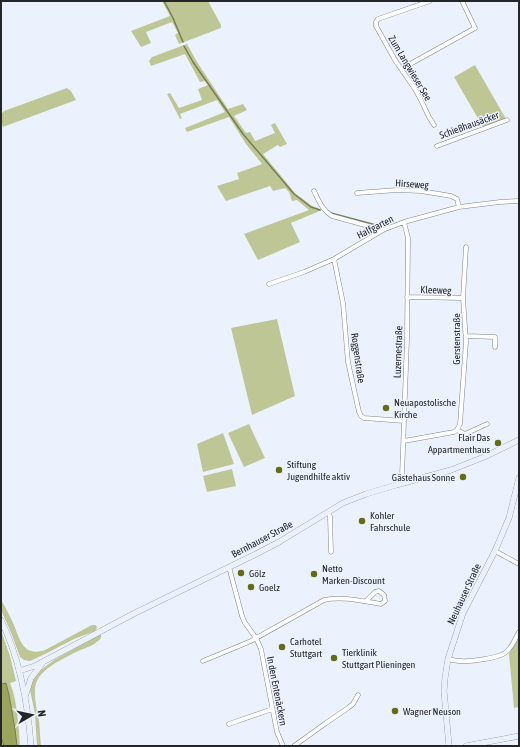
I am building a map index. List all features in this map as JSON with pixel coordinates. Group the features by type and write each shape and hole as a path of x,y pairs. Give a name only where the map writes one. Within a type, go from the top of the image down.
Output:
{"main road":[{"name":"Bernhauser Straße","path":"19,671 31,668 135,613 254,556 343,503 404,483 451,470 484,457 519,440"},
{"name":"Neuhauser Straße","path":"449,746 444,691 448,659 463,613 495,551 509,518 519,478"},
{"path":"1,620 12,645 19,671 25,699 31,746"},
{"path":"25,699 30,678 45,661"},
{"path":"466,746 519,736"}],"street":[{"name":"Zum Langwieser See","path":"430,1 378,19 376,26 395,60 415,89 434,125"},
{"path":"412,63 475,28 462,1"},
{"name":"Schießhausäcker","path":"437,146 507,120"},
{"name":"Hirseweg","path":"357,193 397,190 429,192 451,196 457,199 459,207"},
{"path":"314,191 323,209 332,216 383,230"},
{"name":"Halfgarten","path":"269,284 304,272 334,259 383,230 404,222 459,207 519,201"},
{"name":"Luzernestraße","path":"404,222 408,238 402,476 404,483"},
{"name":"Gerstenstraße","path":"457,430 460,424 466,336 463,298 466,247"},
{"name":"Roggenstraße","path":"334,259 343,304 348,362 359,412 364,418 404,421"},
{"name":"Kleeweg","path":"407,297 463,298"},
{"path":"466,336 495,337 494,347"},
{"path":"404,441 454,432 457,430 465,434 488,424"},
{"path":"329,512 331,552"},
{"path":"495,551 519,564"},
{"name":"In den Entenäckern","path":"229,567 242,616 261,649 277,732 283,746"},
{"path":"203,661 256,638 324,600 333,598 366,601"},
{"path":"448,659 461,661 504,654 510,648 519,632"},
{"path":"294,746 326,722 348,708 353,704 358,695"},
{"path":"229,724 272,709"}],"shaded area":[{"path":"162,1 208,1 221,25 221,28 179,44 175,35 178,33 172,22 146,32 151,43 141,47 131,31 170,16"},
{"path":"187,44 228,109 243,104 247,110 234,116 246,133 250,132 255,141 275,133 271,125 275,123 287,144 280,147 278,145 263,154 295,193 312,206 322,210 291,223 300,242 258,260 244,234 309,210 297,200 292,201 289,192 285,188 273,191 270,186 226,201 217,186 239,179 237,173 262,164 246,144 229,117 187,132 185,128 225,112 217,100 180,114 182,118 180,119 167,94 170,93 179,108 202,100 198,89 208,85 205,81 200,82 185,54 151,66 149,61 152,57"},
{"path":"475,65 506,119 483,127 454,77"},
{"path":"67,88 71,91 76,100 3,127 1,114 4,111"},
{"path":"277,319 295,396 252,415 231,328"},
{"path":"249,424 265,458 244,467 228,433"},
{"path":"223,433 234,464 203,472 197,444"},
{"path":"232,469 236,486 207,492 203,476"},
{"path":"1,600 11,618 21,642 32,651 38,652 45,650 92,625 96,625 97,628 95,631 74,639 30,661 24,660 20,657 1,610"},
{"path":"1,630 10,656 16,681 10,683 16,705 20,746 1,746"},
{"path":"519,634 519,707 514,708 509,654"},
{"path":"101,635 101,638 98,641 53,665 43,672 37,681 35,695 41,746 37,746 35,714 30,690 31,682 37,673 54,660"},
{"path":"6,683 17,746 4,746 1,737 1,684"}],"waterway":[{"path":"164,1 183,42"},
{"path":"184,46 193,62 243,134 294,194 311,207 320,210"},
{"path":"331,213 376,225"}],"place":[{"name":"Neuapostolische Kirche","path":"386,408"},
{"name":"Flair Das Appartmenthaus","path":"498,443"},
{"name":"Stiftung Jugendhilfe aktiv","path":"279,470"},
{"name":"Gästehaus Sonne","path":"463,477"},
{"name":"Kohler Fahrschule","path":"362,521"},
{"name":"Gölz","path":"241,573"},
{"name":"Netto Marken-Discount","path":"314,574"},
{"name":"Goelz","path":"251,587"},
{"name":"Carhotel Stuttgart","path":"282,647"},
{"name":"Tierklinik Stuttgart Plieningen","path":"334,658"},
{"name":"Wagner Neuson","path":"395,711"}]}
